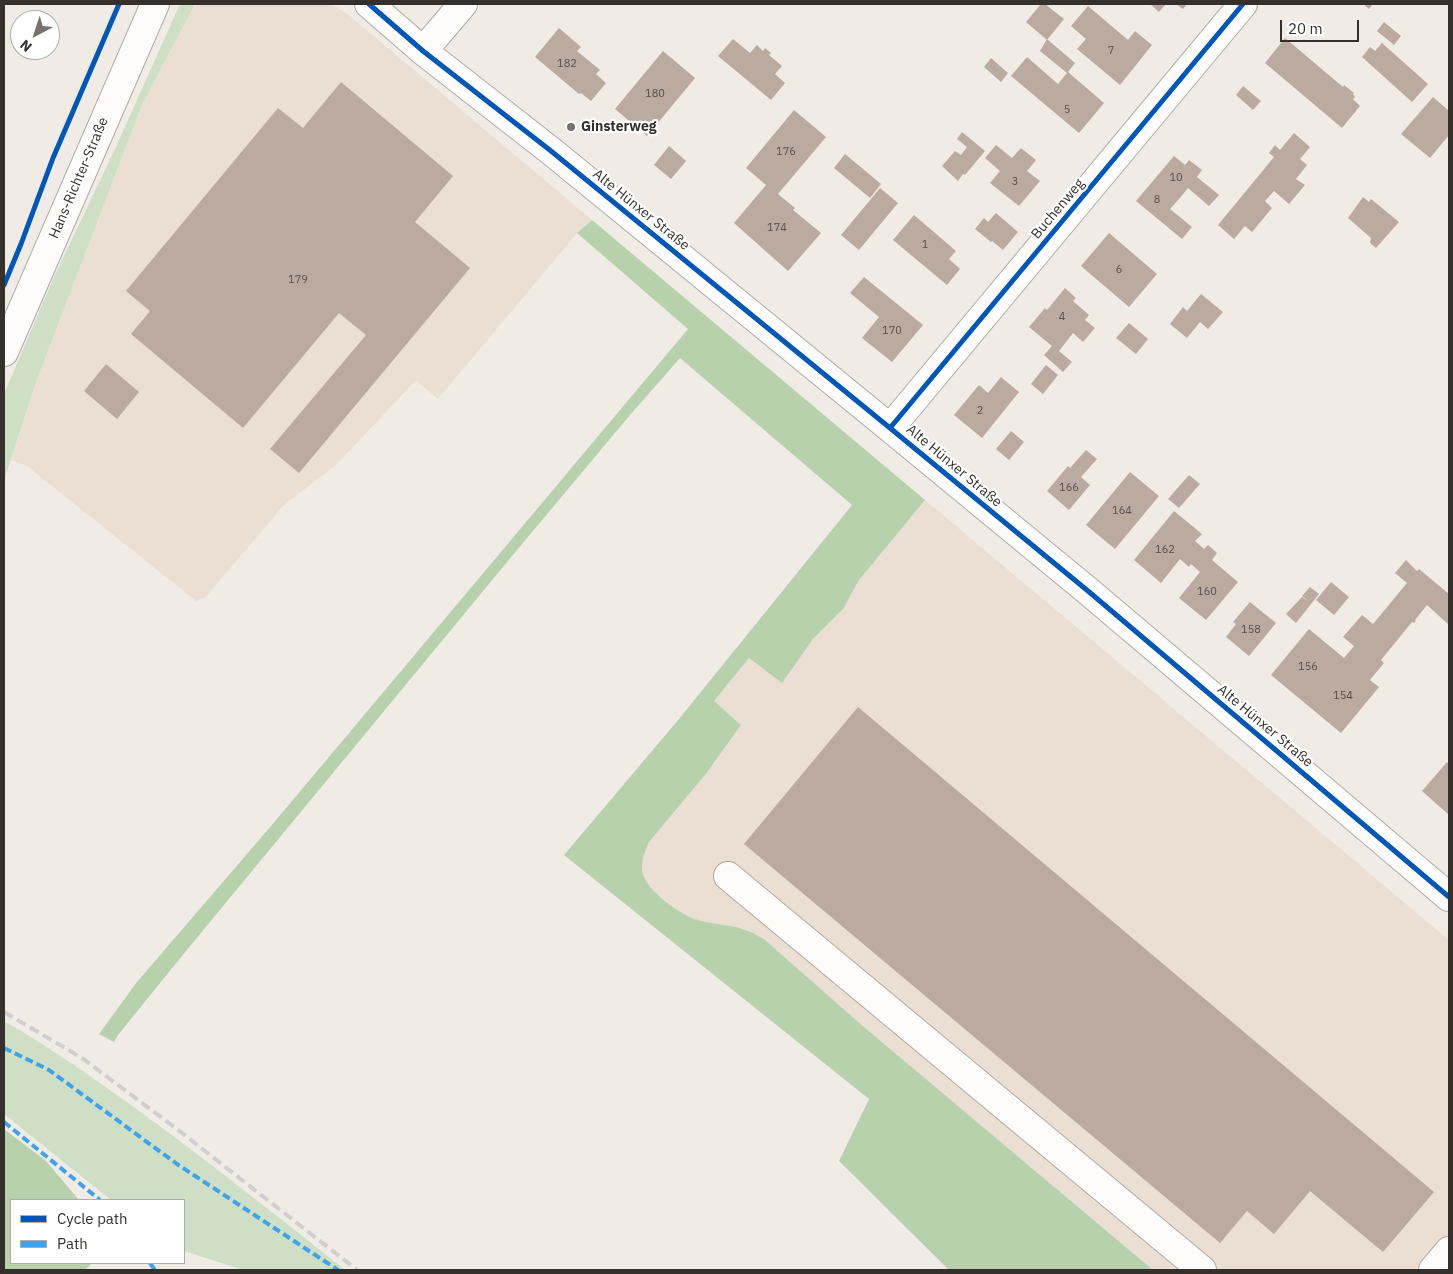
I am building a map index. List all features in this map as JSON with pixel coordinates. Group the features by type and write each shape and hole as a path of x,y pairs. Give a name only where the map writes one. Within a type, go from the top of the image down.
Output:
{"street":[{"name":"Hans-Richter-Straße","path":"4,352 154,4"},
{"name":"Alte Hünxer Straße","path":"369,4 423,51 551,151 1088,591 1449,897"},
{"path":"423,51 463,4"},
{"name":"Buchenweg","path":"890,428 1243,4"},
{"path":"728,876 1202,1270"},
{"path":"1433,1270 1449,1251"}],"shaded area":[{"path":"195,4 332,4 350,16 592,220 577,233 438,399 416,380 337,464 283,506 205,598 196,601 27,466 11,460 36,382 142,105"},
{"path":"925,500 1449,940 1449,1270 1153,1270 864,1027 765,940 694,919 674,908 657,894 648,883 641,870 643,855 649,842 705,775 741,725 714,701 749,658 782,682 813,639 843,609 859,580"}],"green space":[{"path":"180,4 195,4 142,105 36,382 4,481 4,394 54,277 115,149"},
{"path":"592,220 925,500 859,580 843,609 813,639 782,683 749,658 714,701 741,725 705,775 649,842 642,868 648,884 662,899 688,916 702,921 742,929 765,940 864,1027 1153,1270 949,1270 839,1161 869,1099 564,855 679,719 852,505 680,358 512,556 186,951 114,1042 99,1034 137,982 271,826 688,329 577,233"},
{"path":"4,1021 84,1072 131,1105 239,1186 345,1270 243,1270 185,1251 185,1199 110,1199 4,1114"},
{"path":"4,1129 46,1161 78,1199 10,1199 10,1264 91,1264 85,1270 4,1270"}],"building":[{"path":"1041,4 1045,4 1064,19 1047,40 1026,22"},
{"path":"1150,4 1166,4 1159,12"},
{"path":"1176,4 1187,4 1183,9"},
{"path":"1363,4 1373,4 1369,9"},
{"path":"1088,6 1128,40 1135,31 1152,45 1120,85 1077,49 1086,39 1071,26"},
{"path":"1384,22 1401,36 1394,45 1377,31"},
{"path":"559,28 581,47 577,51 600,70 596,74 606,83 591,101 581,93 579,94 535,57"},
{"path":"1285,38 1343,87 1344,85 1354,93 1355,97 1353,99 1360,106 1342,128 1265,63"},
{"path":"733,39 750,53 757,45 763,51 765,48 771,53 769,55 782,66 775,74 785,83 771,100 718,56"},
{"path":"1047,39 1075,63 1068,72 1104,103 1079,133 1011,76 1027,57 1058,84 1067,73 1040,51"},
{"path":"1382,43 1428,84 1412,102 1362,57 1370,47 1375,51"},
{"path":"663,51 695,78 647,136 615,109"},
{"path":"991,58 1008,73 1001,82 984,67"},
{"path":"341,82 453,176 415,222 470,268 299,473 270,449 366,335 339,313 243,428 131,334 150,311 126,291 278,108 303,128"},
{"path":"1243,86 1261,101 1253,110 1236,95"},
{"path":"1433,97 1449,111 1449,135 1430,158 1401,134"},
{"path":"794,110 826,137 778,194 795,208 793,210 821,233 788,271 734,223 766,185 746,168"},
{"path":"962,132 985,151 958,181 942,166 955,151 961,155 967,147 957,139"},
{"path":"1294,133 1310,147 1300,159 1307,165 1296,179 1305,185 1289,204 1274,191 1265,201 1272,208 1252,232 1245,226 1234,239 1218,225 1274,157 1269,153 1275,145 1280,150"},
{"path":"996,145 1012,158 1021,148 1036,160 1027,171 1040,181 1019,206 990,183 1000,171 985,158"},
{"path":"669,146 686,161 671,179 654,165"},
{"path":"845,154 881,184 870,198 834,168"},
{"path":"1174,156 1185,165 1189,160 1202,170 1197,177 1219,195 1209,206 1188,188 1170,209 1192,227 1182,239 1136,201"},
{"path":"880,188 898,203 859,250 841,235"},
{"path":"1363,197 1369,202 1371,199 1399,222 1376,248 1370,243 1371,238 1348,218"},
{"path":"996,213 1018,232 1003,250 975,229 984,218 988,222"},
{"path":"914,215 956,251 949,259 960,269 947,285 893,240"},
{"path":"1109,233 1157,274 1129,307 1081,266"},
{"path":"864,277 923,325 892,362 862,338 879,317 850,293"},
{"path":"1065,288 1076,298 1073,301 1089,315 1085,320 1095,328 1083,342 1073,333 1059,351 1072,362 1063,372 1044,355 1052,346 1029,327 1045,308 1047,310"},
{"path":"1201,294 1223,312 1208,329 1200,322 1187,338 1170,324 1183,307 1187,311"},
{"path":"1129,323 1148,339 1136,354 1116,338"},
{"path":"106,364 139,392 117,419 84,391"},
{"path":"1046,365 1058,375 1043,394 1031,384"},
{"path":"1001,377 1019,392 982,438 954,415 979,385 988,393"},
{"path":"1011,431 1024,442 1009,460 996,449"},
{"path":"1086,450 1097,459 1081,477 1090,485 1069,510 1047,491 1068,466 1070,468"},
{"path":"1130,472 1159,496 1115,549 1086,525"},
{"path":"1189,475 1200,484 1179,508 1168,499"},
{"path":"1174,511 1202,534 1195,541 1204,549 1208,545 1217,553 1212,560 1238,582 1206,620 1179,598 1200,572 1191,564 1189,567 1180,559 1161,583 1134,560"},
{"path":"1406,560 1417,571 1419,569 1449,594 1449,625 1427,605 1416,621 1412,622 1381,660 1384,663 1370,680 1379,687 1341,733 1271,675 1309,629 1344,658 1354,646 1343,637 1362,615 1373,624 1407,583 1395,573"},
{"path":"1331,582 1349,597 1334,615 1316,600"},
{"path":"1310,587 1319,594 1296,623 1286,614 1302,597 1309,602 1302,596"},
{"path":"1250,602 1276,623 1249,656 1226,637 1236,624 1233,622"},
{"path":"858,707 1434,1192 1383,1252 1310,1191 1274,1234 1247,1211 1220,1243 744,844"},
{"path":"1447,762 1449,764 1449,815 1422,791"}],"railway":[{"path":"4,1012 82,1058 182,1133 357,1270"}],"marked path":[{"path":"4,1048 49,1070 177,1164 338,1270"},
{"path":"4,1122 99,1199"},
{"path":"151,1264 155,1270"}],"cycle path":[{"path":"4,285 53,158 119,4"},
{"path":"369,4 423,51 551,151 1088,591 1449,897"},
{"path":"890,428 1243,4"}],"place":[{"name":"Ginsterweg","path":"571,127"}]}
